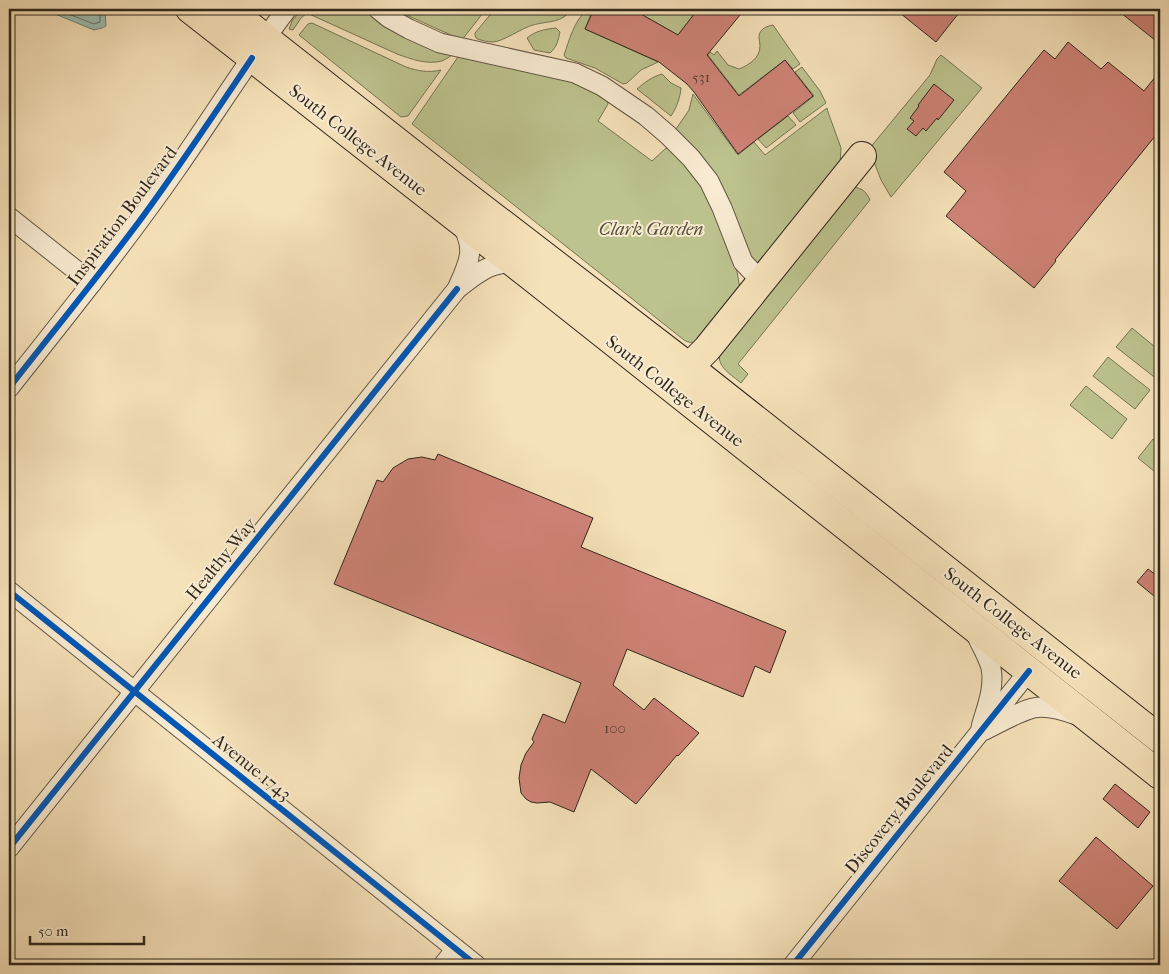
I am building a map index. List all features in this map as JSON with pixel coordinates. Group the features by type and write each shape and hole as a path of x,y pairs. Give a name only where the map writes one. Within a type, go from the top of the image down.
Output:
{"main road":[{"name":"South College Avenue","path":"190,9 259,48 460,191 689,367 1160,739"},
{"name":"South College Avenue","path":"228,9 259,48 460,221 1160,775"},
{"path":"654,375 689,367 707,349 862,156"}],"street":[{"name":"Inspiration Boulevard","path":"9,388 92,284 138,222 287,9"},
{"path":"378,9 389,18 409,29 440,42 575,73 602,86 646,116 691,158 709,181 744,262 762,282"},
{"path":"9,217 92,284"},
{"name":"Healthy Way","path":"9,848 457,289 469,258 470,249 469,239 460,221"},
{"name":"Healthy Way","path":"457,289 489,267 497,264 513,263"},
{"name":"Avenue 1743","path":"9,591 476,965"},
{"name":"Discovery Boulevard","path":"971,625 986,655 992,678 990,693 979,733"},
{"name":"Discovery Boulevard","path":"793,965 1029,671"},
{"name":"Discovery Boulevard","path":"979,733 1033,708 1048,707 1060,709 1093,721"},
{"path":"443,965 456,949"}],"green space":[{"path":"302,9 367,9 400,31 456,52 444,60 436,62 413,59 397,54 307,13 293,30 289,29 292,21"},
{"path":"396,9 486,9 462,40"},
{"path":"495,9 571,9 568,14 560,19 533,25 497,41 488,42 477,39 475,33"},
{"path":"585,9 593,9 585,29 658,62 641,70 627,83 623,84 595,68 566,58 564,55 570,38 578,20 586,11"},
{"path":"641,9 698,9 678,35 639,13"},
{"path":"312,23 406,67 423,71 441,70 408,116 401,117 299,35 308,24"},
{"path":"773,25 800,64 793,69 785,60 739,95 708,55 710,52 714,55 717,51 728,65 739,69 750,63 758,54 760,50 760,32 766,27"},
{"path":"556,28 560,32 557,44 550,53 534,50 527,38 537,32"},
{"name":"Clark Garden","path":"460,54 572,79 606,97 608,104 598,121 652,161 670,147 693,168 734,255 741,294 697,341 687,342 684,340 412,124"},
{"path":"941,55 982,88 891,197 881,180 869,149 930,75 937,59"},
{"path":"802,67 820,91 826,103 800,122 793,113 814,96 795,72"},
{"path":"662,74 671,83 681,88 678,102 671,116 637,89 649,80"},
{"path":"693,94 738,155 754,142 765,155 827,108 841,148 840,164 765,262 757,263 749,258 674,132 689,110"},
{"path":"788,116 796,125 766,148 758,139"},
{"path":"852,187 863,190 870,200 738,364 748,374 741,383 723,367 719,358 720,353"},
{"path":"1132,328 1160,351 1160,378 1158,380 1116,347"},
{"path":"1108,357 1150,390 1135,409 1093,376"},
{"path":"1086,386 1127,419 1112,439 1070,405"},
{"path":"1153,439 1160,445 1160,476 1138,458"}],"water":[{"path":"43,9 105,9 106,26 94,30"}],"building":[{"path":"594,9 641,9 639,13 678,35 698,9 745,9 707,55 739,96 785,60 813,96 738,154 687,84 659,62 585,29"},
{"path":"895,9 962,9 936,42"},
{"path":"1116,9 1160,9 1160,44"},
{"path":"1068,42 1101,69 1108,62 1144,91 1160,71 1160,130 1034,288 946,216 966,191 944,172 1044,50 1055,59"},
{"path":"934,84 954,100 938,120 937,118 926,131 923,128 916,136 907,129 914,121 910,118"},
{"path":"438,454 593,518 581,547 786,631 770,673 755,666 743,697 627,649 613,685 644,710 654,698 699,733 677,755 636,804 591,769 574,812 550,802 531,802 521,793 519,778 521,765 526,753 534,742 532,739 543,714 565,723 581,683 334,584 377,480 383,482 393,468 408,459 422,457 435,460"},
{"path":"1148,569 1160,578 1160,601 1137,582"},
{"path":"1115,784 1150,812 1138,828 1103,799"},
{"path":"1096,837 1153,886 1117,929 1059,881"}],"cycle path":[{"path":"9,388 138,223 182,162 252,58"},
{"path":"9,848 457,289"},
{"path":"9,591 476,965"},
{"path":"793,965 1029,671"}]}
